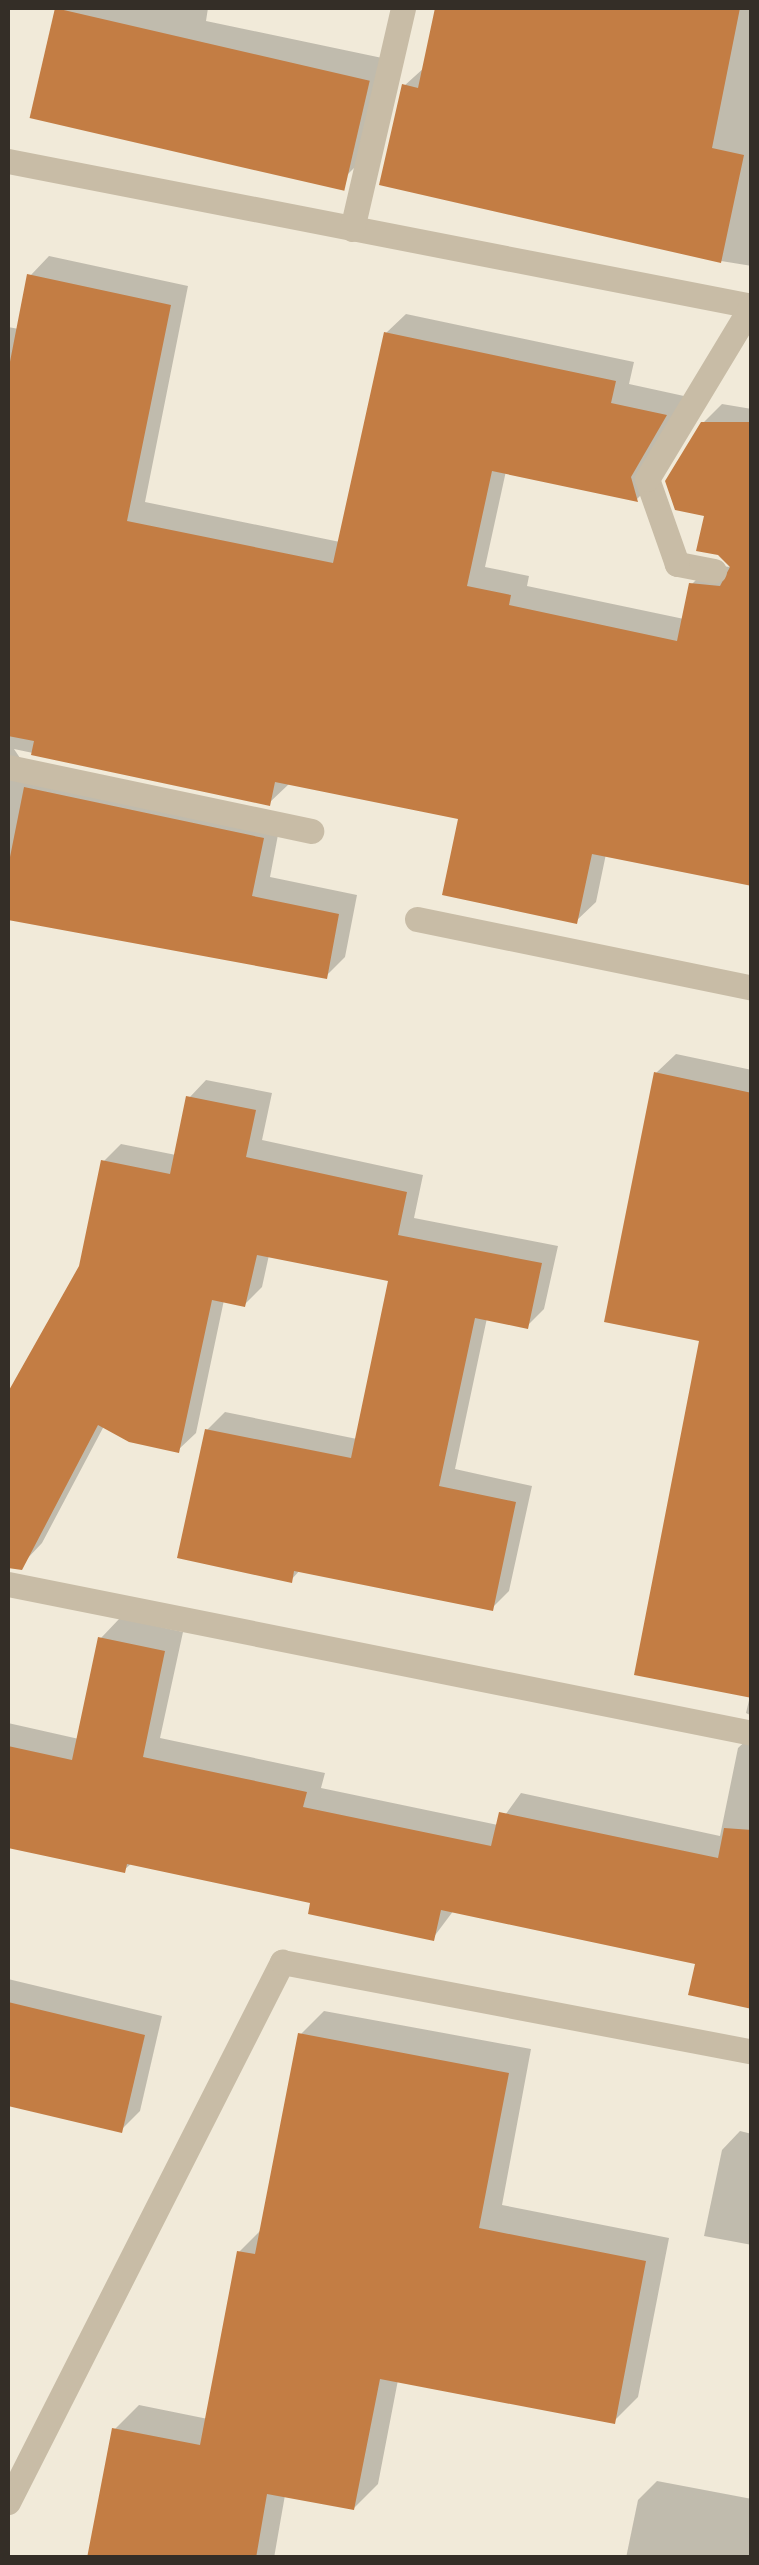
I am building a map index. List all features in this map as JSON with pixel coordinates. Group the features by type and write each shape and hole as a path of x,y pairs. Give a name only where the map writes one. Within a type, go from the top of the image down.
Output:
{"street":[{"path":"352,229 403,8"},
{"path":"8,162 751,306 647,479 677,564 714,572"},
{"path":"8,766 311,831"},
{"path":"417,919 752,988"},
{"path":"8,1584 752,1733"},
{"path":"8,2502 282,1962 752,2052"}],"building":[{"path":"55,8 370,81 344,191 30,118"},
{"path":"435,8 740,8 712,148 744,155 721,263 379,185 402,84 418,88"},
{"path":"27,274 171,305 127,521 333,563 384,332 616,381 611,403 667,415 631,477 638,502 492,471 467,586 511,595 509,605 677,641 689,583 720,586 730,567 718,555 696,551 704,516 675,510 665,481 701,422 752,422 752,886 592,854 577,924 442,895 458,819 275,782 270,806 31,755 34,741 8,736 8,372"},
{"path":"24,787 264,838 252,896 339,914 327,979 8,920 8,867"},
{"path":"654,1072 752,1093 752,1698 634,1675 699,1341 604,1322"},
{"path":"186,1096 256,1110 246,1157 407,1192 398,1235 542,1263 528,1329 475,1318 439,1486 516,1502 493,1611 294,1571 292,1583 177,1558 205,1429 351,1458 388,1281 257,1255 245,1307 212,1300 179,1453 129,1442 98,1425 22,1570 8,1568 8,1392 79,1266 101,1160 170,1174"},
{"path":"98,1637 165,1651 143,1757 307,1792 303,1807 491,1846 499,1812 718,1858 724,1828 752,1830 752,2009 688,1995 695,1964 441,1910 434,1941 308,1914 310,1903 127,1864 125,1873 8,1848 8,1746 72,1760"},
{"path":"8,2002 145,2035 122,2133 8,2106"},
{"path":"298,2033 509,2073 479,2228 646,2261 615,2424 380,2379 354,2510 267,2494 256,2558 87,2558 112,2428 200,2445 237,2251 255,2254"}]}
